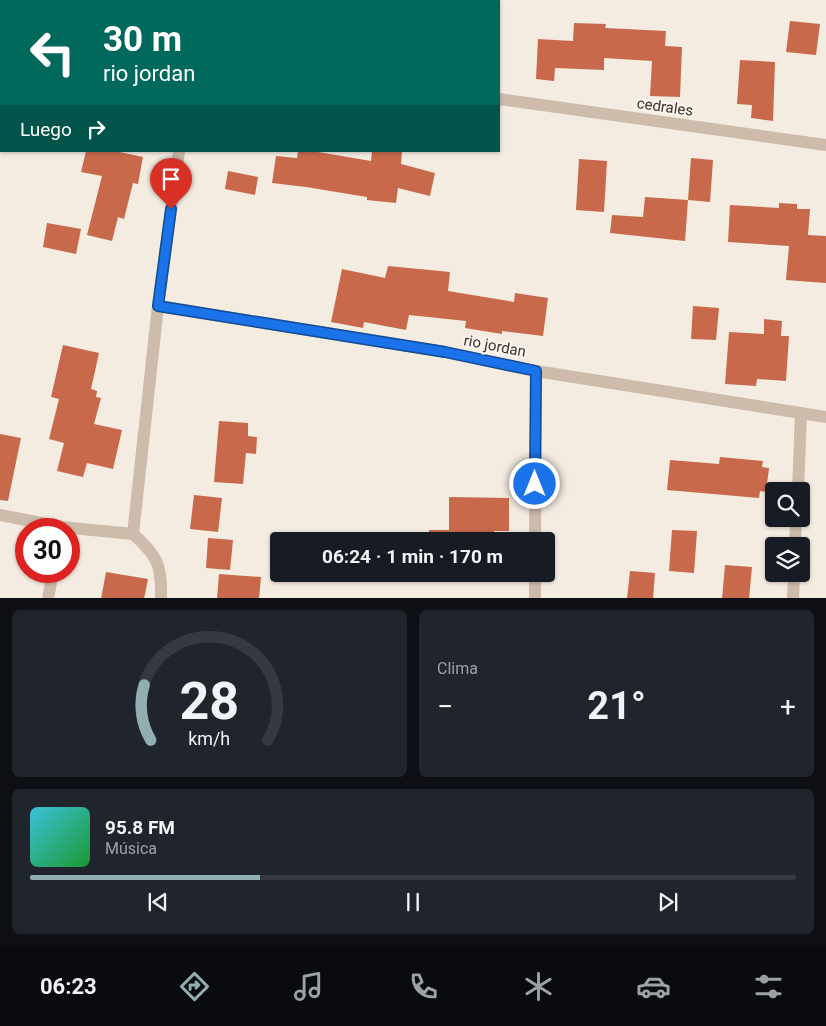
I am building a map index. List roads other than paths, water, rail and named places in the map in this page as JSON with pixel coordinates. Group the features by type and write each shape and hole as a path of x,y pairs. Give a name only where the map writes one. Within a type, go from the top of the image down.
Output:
{"street":[{"name":"cedrales","path":"500,99 826,145"},
{"path":"134,534 158,306 179,152"},
{"name":"rio jordan","path":"158,306 445,352 536,371 826,417"},
{"path":"535,532 536,371"},
{"path":"798,482 801,413"},
{"path":"0,515 15,518"},
{"path":"80,530 134,534 149,548 162,573 161,598"},
{"path":"535,582 535,598"},
{"path":"793,598 794,582"},
{"path":"48,598 51,583"}]}
